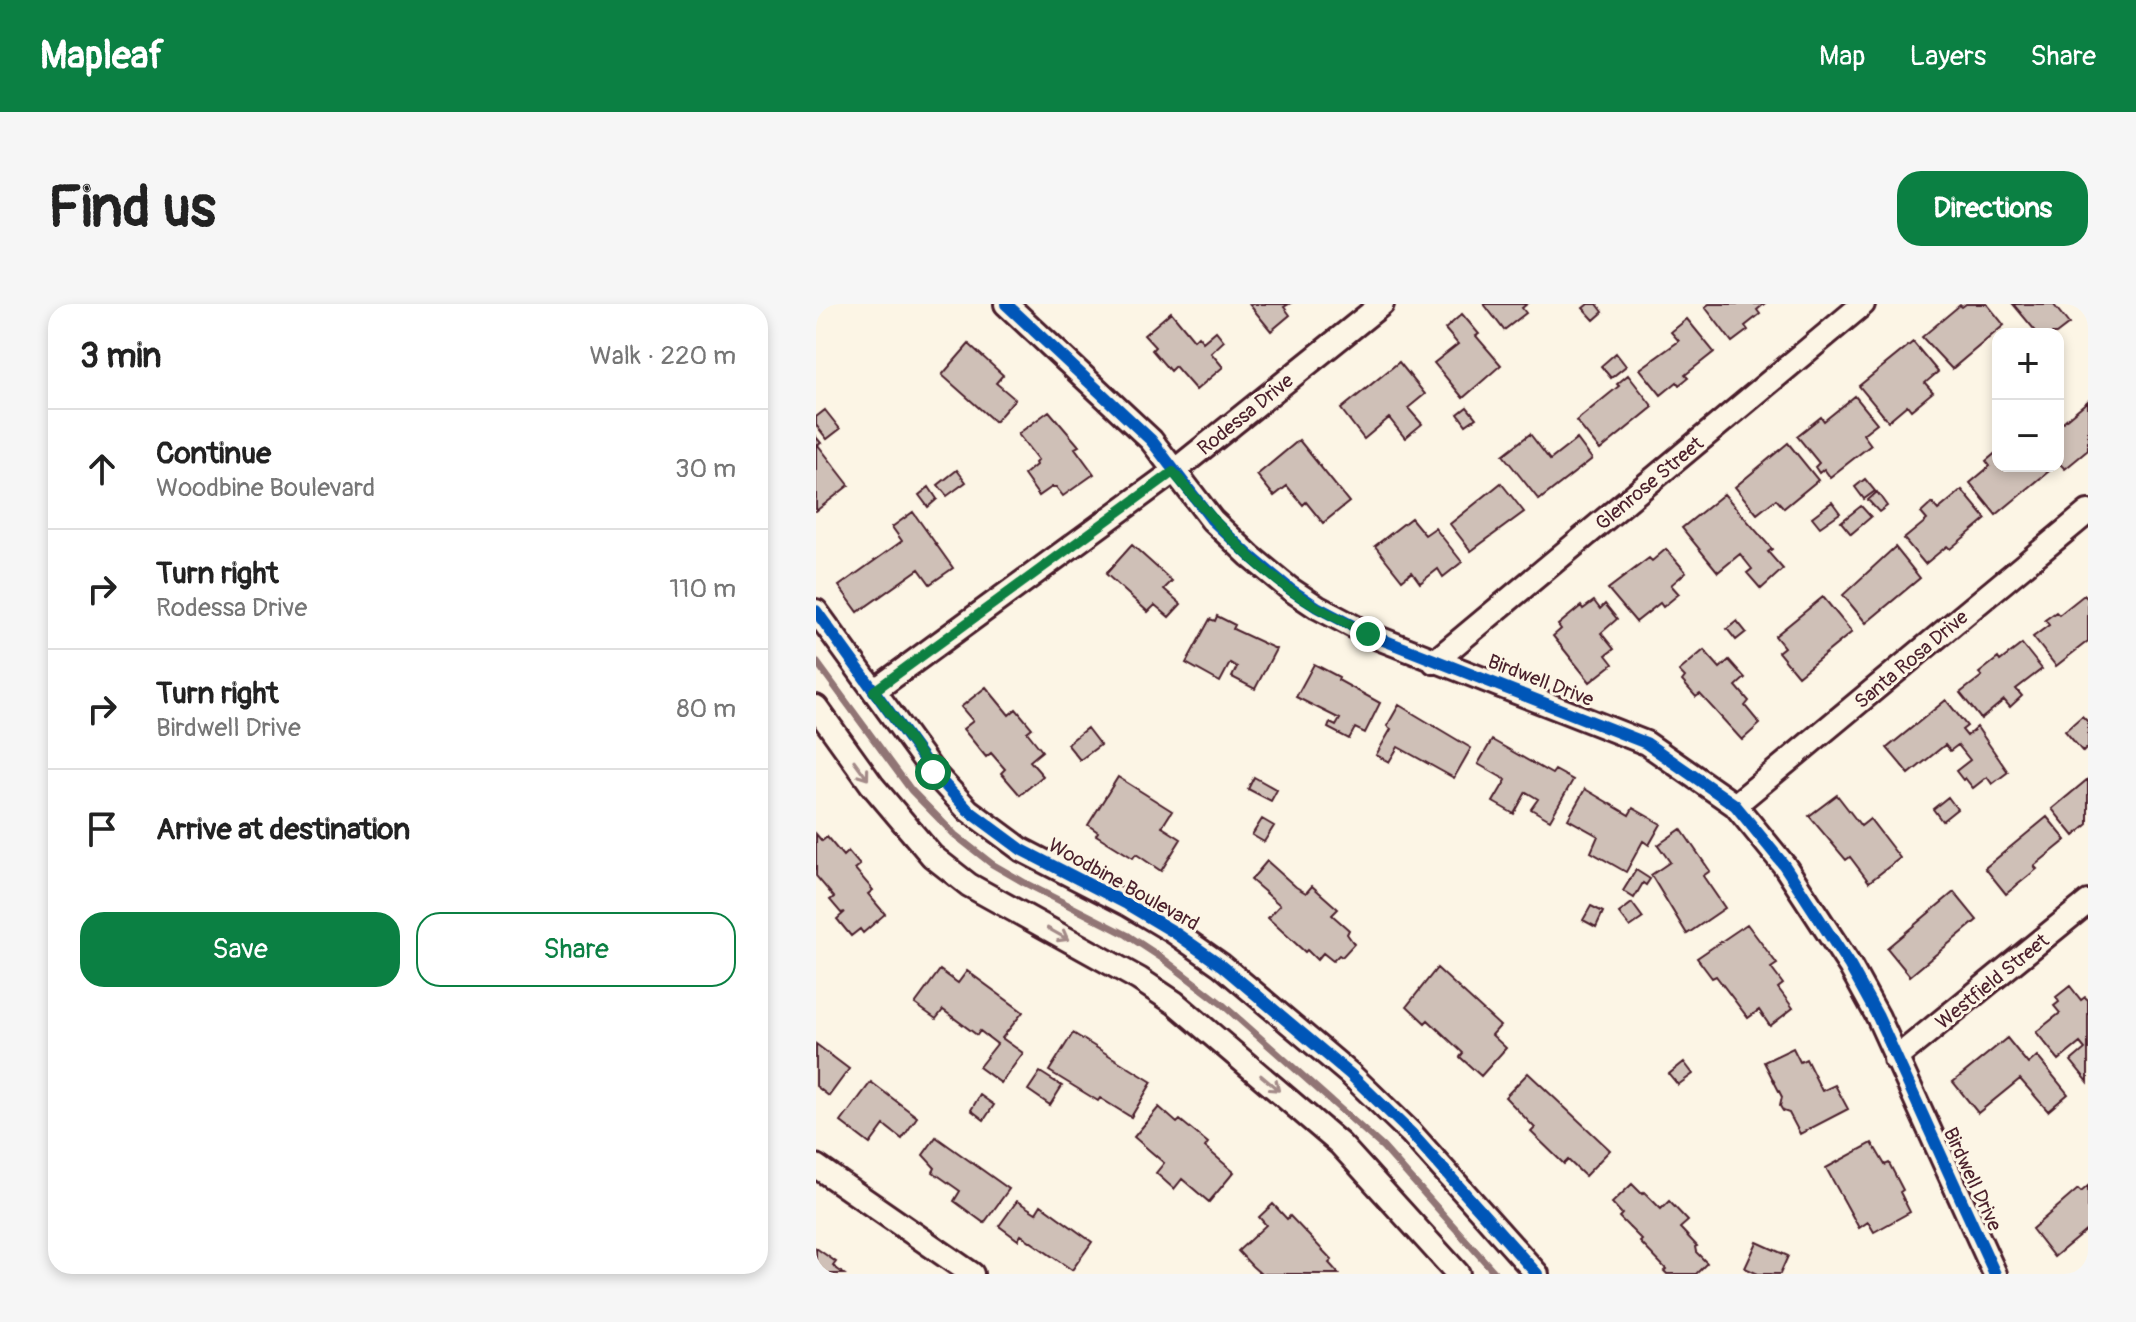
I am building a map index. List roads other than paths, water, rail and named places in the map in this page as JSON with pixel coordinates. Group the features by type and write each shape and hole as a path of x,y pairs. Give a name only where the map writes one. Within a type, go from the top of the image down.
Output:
{"street":[{"name":"Birdwell Drive","path":"1006,304 1151,440 1212,520 1290,589 1368,634 1646,743 1735,805 1784,865 1850,966 1878,1017 1995,1274"},
{"name":"Rodessa Drive","path":"874,691 1173,472 1382,304"},
{"name":"Glenrose Street","path":"1434,662 1863,304"},
{"name":"Santa Rosa Drive","path":"1735,805 2088,512"},
{"name":"Woodbine Boulevard","path":"816,611 933,772 968,810 1022,850 1127,904 1221,965 1350,1074 1411,1133 1537,1274"},
{"path":"816,707 872,785 932,856 969,885 1139,979 1175,1003 1340,1144 1458,1274"},
{"name":"Westfield Street","path":"1895,1059 2088,902"},
{"path":"816,1166 972,1274"}],"waterway":[{"path":"816,661 911,790 955,835 992,864 1127,935 1222,1004 1383,1147 1496,1274"}]}
